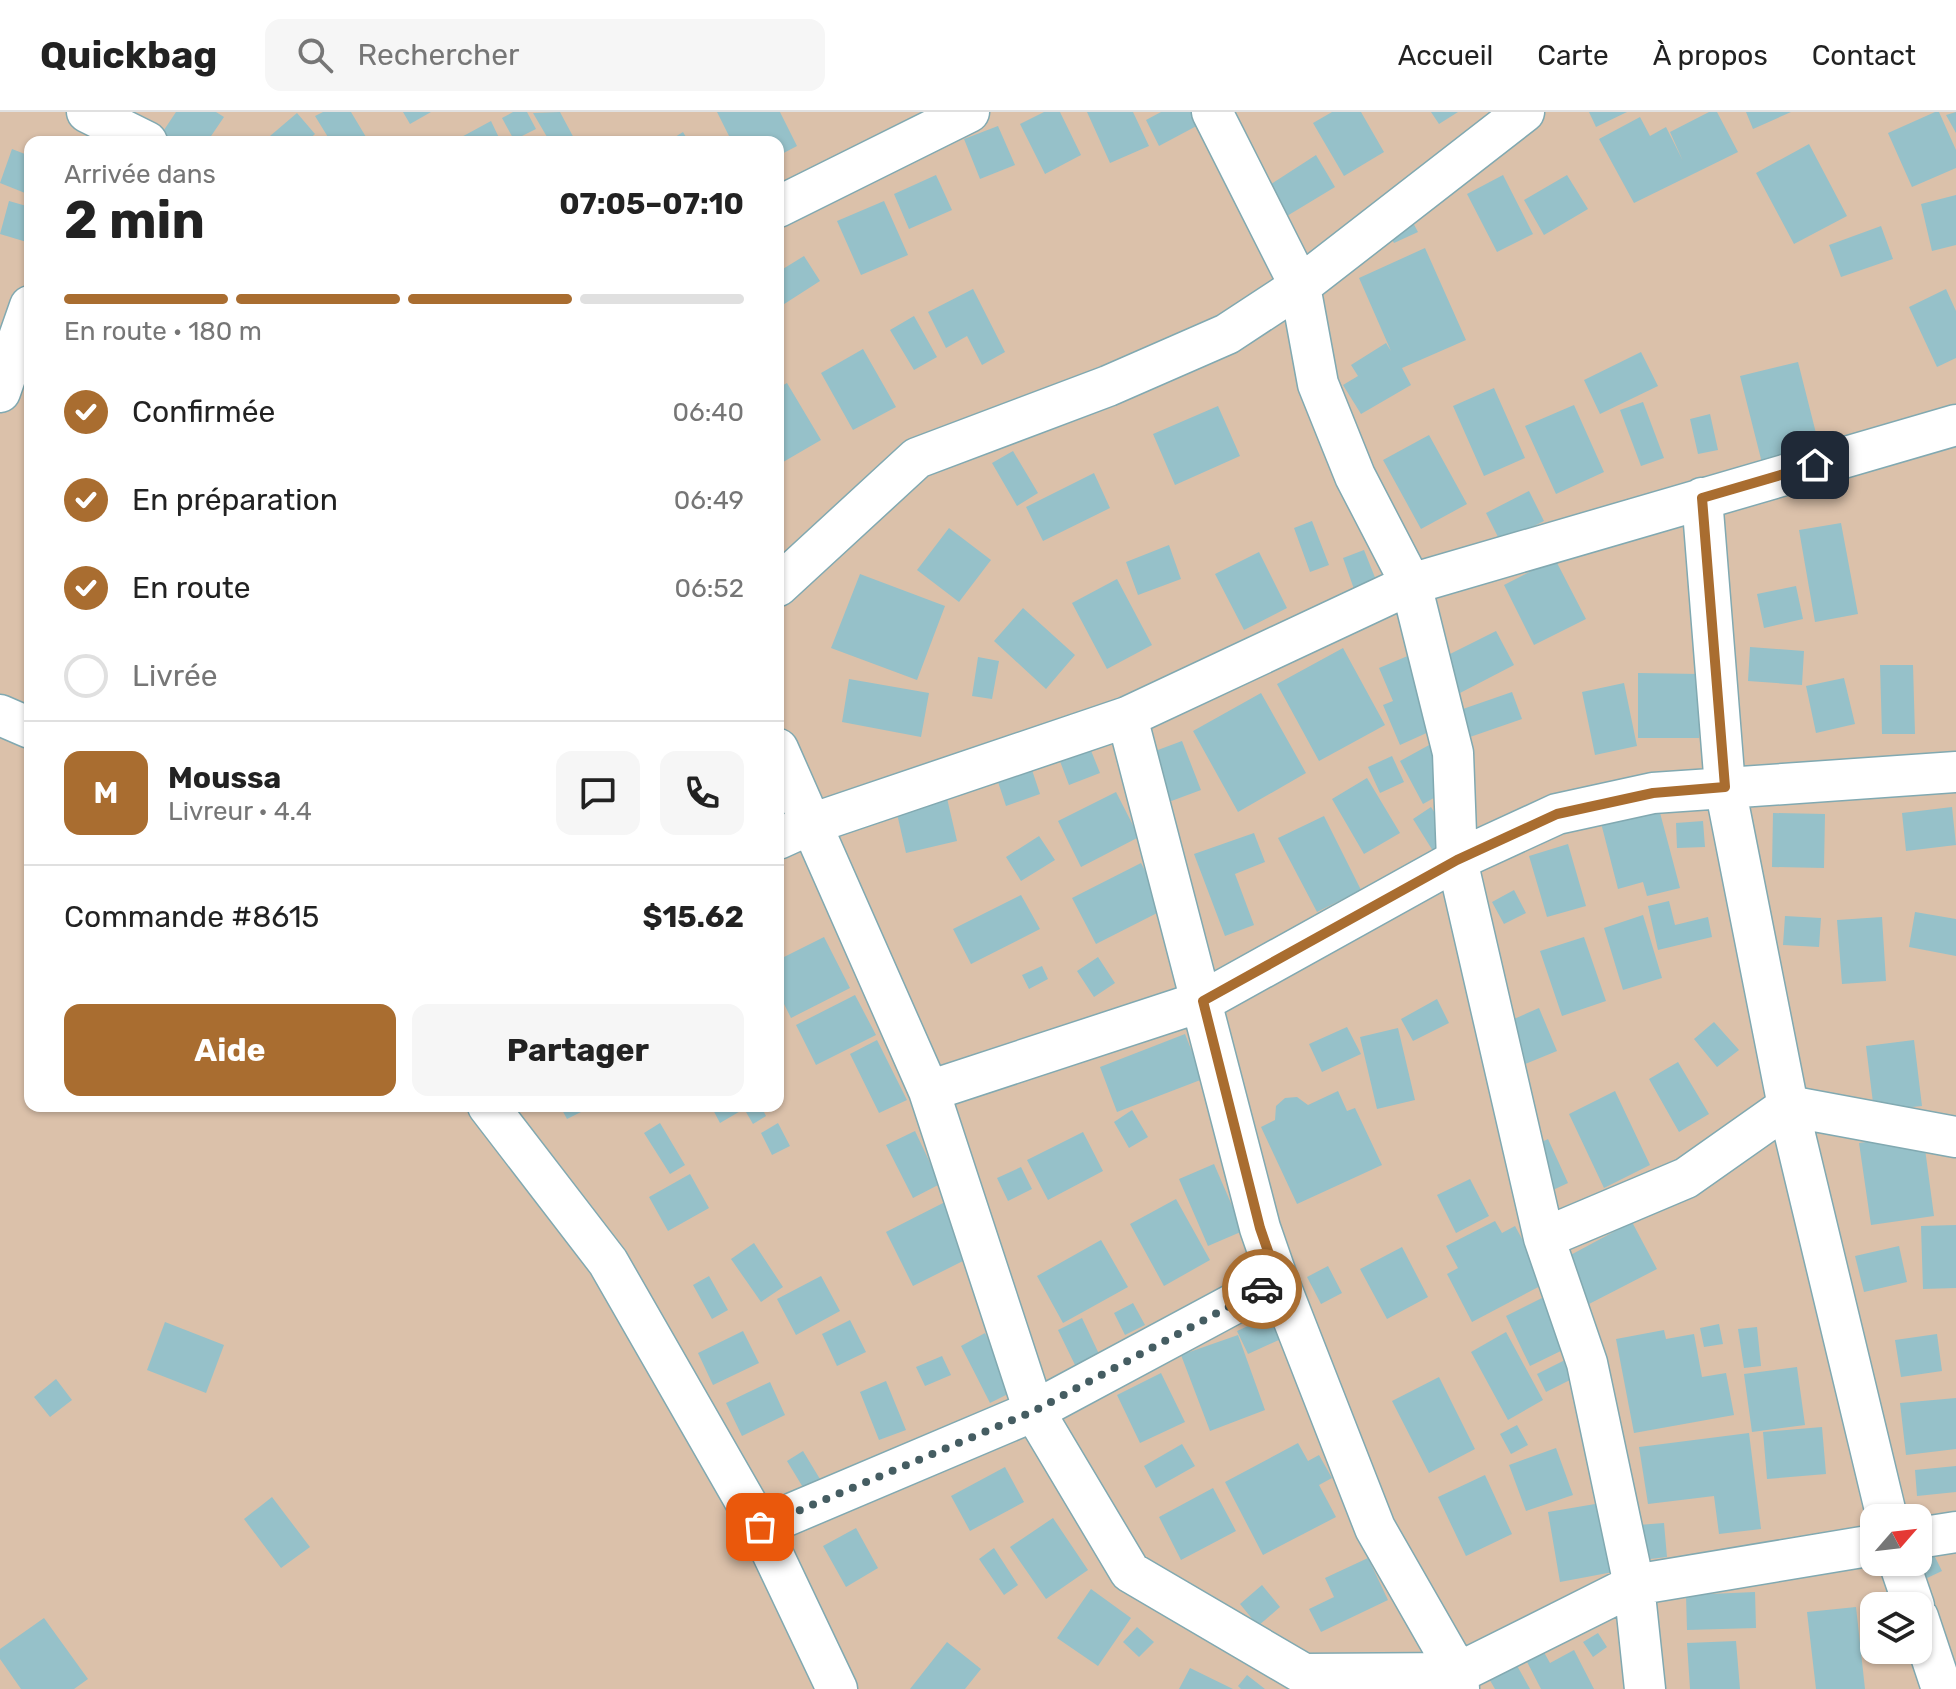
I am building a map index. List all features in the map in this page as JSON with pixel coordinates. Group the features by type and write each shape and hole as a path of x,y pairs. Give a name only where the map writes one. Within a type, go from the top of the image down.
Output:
{"street":[{"path":"784,204 969,112"},
{"path":"1212,112 1300,286 1318,384 1355,476 1411,584 1453,753 1457,860 1544,1238 1587,1363 1634,1585 1645,1689"},
{"path":"784,580 917,458 1108,386 1227,334 1300,286 1524,112"},
{"path":"100,121 134,136"},
{"path":"0,392 24,323"},
{"path":"794,832 1127,717 1411,584 1956,425"},
{"path":"1702,498 1725,787 1788,1106 1884,1504"},
{"path":"0,715 24,725"},
{"path":"1127,717 1260,1228 1375,1528 1458,1681"},
{"path":"929,1091 1203,1001 1457,860 1557,814 1653,793 1956,772"},
{"path":"784,780 794,832 929,1091 1034,1411 1130,1572 1304,1674 1458,1681 1634,1585 1860,1547"},
{"path":"1544,1238 1686,1178 1788,1106 1956,1137"},
{"path":"493,1112 608,1262 760,1527 837,1689"},
{"path":"760,1527 1034,1411 1278,1280"},
{"path":"1932,1536 1956,1532"},
{"path":"1932,1659 1942,1689"}],"shaded area":[{"path":"0,112 1956,112 1956,1689 0,1689"}],"building":[{"path":"176,112 216,112 224,117 211,136 166,136 162,133"},
{"path":"323,112 351,112 365,136 327,136 315,116"},
{"path":"403,112 431,112 410,124"},
{"path":"513,112 527,112 536,129 522,136 512,136 502,118"},
{"path":"560,112 573,136 546,136 533,113"},
{"path":"717,112 780,112 797,146 784,153 784,136 729,136"},
{"path":"1044,112 1060,112 1081,155 1045,174 1020,124"},
{"path":"1087,112 1133,112 1149,146 1110,163"},
{"path":"1161,112 1198,112 1204,122 1159,146 1146,120"},
{"path":"1332,112 1361,112 1384,152 1344,176 1313,123"},
{"path":"1431,112 1458,112 1439,124"},
{"path":"1589,112 1627,112 1596,127"},
{"path":"1709,112 1717,112 1738,152 1634,203 1599,139 1640,117 1650,136 1666,127 1683,161 1670,132"},
{"path":"1746,112 1791,112 1753,129"},
{"path":"1939,112 1956,150 1956,168 1912,187 1888,133"},
{"path":"1956,112 1956,133 1946,115"},
{"path":"297,113 315,134 313,136 270,136"},
{"path":"491,121 498,136 463,136"},
{"path":"998,126 1015,165 980,179 964,139"},
{"path":"1809,144 1847,216 1794,244 1756,173"},
{"path":"12,149 24,154 24,193 0,183"},
{"path":"1316,155 1335,187 1287,216 1268,186"},
{"path":"936,175 952,210 909,229 894,194"},
{"path":"1503,175 1533,234 1497,252 1467,194"},
{"path":"1567,175 1588,209 1544,235 1524,200"},
{"path":"1956,195 1956,245 1932,251 1921,204"},
{"path":"9,201 24,205 24,241 0,234"},
{"path":"884,201 908,255 861,275 837,221"},
{"path":"1410,217 1418,232 1394,243 1386,229"},
{"path":"1881,226 1893,259 1841,277 1829,245"},
{"path":"1425,248 1466,340 1402,368 1411,385 1361,414 1343,385 1358,376 1351,365 1386,343 1391,351 1359,278"},
{"path":"804,256 820,281 784,304 784,268"},
{"path":"973,289 1005,352 982,365 967,336 946,348 928,312"},
{"path":"1946,289 1956,311 1956,358 1937,367 1909,307"},
{"path":"914,316 937,357 914,370 890,330"},
{"path":"863,349 896,407 853,430 821,373"},
{"path":"1641,352 1658,386 1600,414 1584,380"},
{"path":"1798,362 1820,449 1762,463 1740,376"},
{"path":"787,383 821,440 784,462 784,385"},
{"path":"1494,388 1525,458 1484,476 1453,406"},
{"path":"1643,402 1664,458 1641,466 1620,410"},
{"path":"1574,405 1604,472 1556,494 1525,426"},
{"path":"1218,406 1240,456 1175,485 1153,434"},
{"path":"1710,414 1718,450 1698,454 1690,419"},
{"path":"1429,435 1467,504 1421,529 1383,460"},
{"path":"1013,451 1038,493 1017,506 992,463"},
{"path":"1094,473 1110,508 1043,541 1026,507"},
{"path":"1529,491 1544,521 1501,543 1486,513"},
{"path":"1312,521 1329,565 1310,572 1294,528"},
{"path":"1841,523 1858,614 1815,622 1799,530"},
{"path":"949,528 991,560 959,602 917,570"},
{"path":"1169,545 1181,579 1138,595 1126,562"},
{"path":"1364,550 1376,580 1354,589 1343,558"},
{"path":"1259,552 1287,608 1244,630 1215,574"},
{"path":"1555,559 1586,619 1534,645 1504,585"},
{"path":"860,574 945,606 917,680 831,648"},
{"path":"1117,579 1152,645 1107,669 1072,603"},
{"path":"1796,586 1803,619 1764,628 1757,594"},
{"path":"1023,608 1075,655 1046,689 994,641"},
{"path":"1496,631 1514,665 1460,693 1442,658"},
{"path":"1750,647 1804,651 1802,685 1748,681"},
{"path":"1343,648 1385,725 1319,761 1277,684"},
{"path":"1410,655 1442,726 1400,745 1383,705 1393,701 1379,668"},
{"path":"978,657 999,661 992,699 972,696"},
{"path":"1880,665 1913,665 1915,734 1882,734"},
{"path":"1638,673 1700,674 1699,738 1638,738"},
{"path":"1844,678 1855,724 1816,733 1806,686"},
{"path":"849,679 929,693 921,737 842,722"},
{"path":"1624,683 1637,746 1595,755 1582,692"},
{"path":"1512,692 1522,719 1470,737 1460,710"},
{"path":"1261,693 1306,773 1238,812 1193,731"},
{"path":"1182,741 1201,790 1166,803 1147,754"},
{"path":"1088,743 1100,773 1069,785 1058,756"},
{"path":"1431,744 1441,794 1423,804 1400,761"},
{"path":"1392,756 1404,782 1380,793 1368,767"},
{"path":"1029,761 1040,794 1006,806 995,773"},
{"path":"1367,778 1400,833 1364,854 1332,799"},
{"path":"1116,792 1139,837 1081,867 1058,821"},
{"path":"946,794 957,841 906,853 895,805"},
{"path":"1431,807 1451,839 1433,851 1413,819"},
{"path":"1952,807 1956,845 1906,851 1902,813"},
{"path":"1659,809 1680,888 1647,896 1643,882 1618,889 1601,823"},
{"path":"1773,813 1825,814 1824,868 1772,867"},
{"path":"1324,816 1361,890 1317,912 1278,838"},
{"path":"1703,821 1705,847 1677,848 1676,823"},
{"path":"1254,833 1265,862 1235,874 1254,925 1225,936 1194,854"},
{"path":"1039,836 1055,860 1021,881 1006,857"},
{"path":"1568,844 1586,906 1547,917 1529,856"},
{"path":"1141,863 1165,909 1096,944 1072,898"},
{"path":"1514,890 1526,913 1504,924 1492,902"},
{"path":"1021,895 1040,929 971,964 953,929"},
{"path":"1669,901 1675,925 1708,917 1712,937 1658,950 1648,906"},
{"path":"1915,912 1956,919 1956,956 1909,947"},
{"path":"1643,915 1662,978 1623,990 1604,928"},
{"path":"1785,916 1821,918 1819,947 1783,945"},
{"path":"1882,917 1886,981 1842,984 1837,920"},
{"path":"824,937 850,988 791,1018 784,1004 784,957"},
{"path":"1584,937 1606,1001 1562,1016 1540,951"},
{"path":"1098,957 1115,983 1094,997 1077,971"},
{"path":"1042,966 1048,979 1029,989 1022,975"},
{"path":"855,995 876,1035 816,1065 796,1025"},
{"path":"1437,999 1449,1023 1413,1041 1401,1019"},
{"path":"1539,1008 1557,1051 1523,1065 1505,1023"},
{"path":"1714,1022 1739,1050 1717,1067 1694,1039"},
{"path":"1347,1027 1361,1054 1322,1072 1309,1044"},
{"path":"1398,1028 1415,1100 1377,1109 1360,1037"},
{"path":"1185,1034 1203,1079 1117,1112 1100,1067"},
{"path":"877,1040 907,1100 879,1113 850,1054"},
{"path":"1914,1040 1922,1106 1874,1111 1866,1046"},
{"path":"1678,1062 1709,1114 1679,1132 1649,1079"},
{"path":"1338,1091 1347,1111 1355,1108 1382,1165 1297,1204 1261,1127 1275,1120 1276,1106 1285,1098 1297,1097 1308,1105"},
{"path":"1615,1091 1650,1165 1604,1188 1569,1114"},
{"path":"1132,1110 1148,1137 1129,1148 1114,1122"},
{"path":"563,1112 581,1112 567,1119"},
{"path":"714,1112 739,1112 720,1123"},
{"path":"746,1112 764,1112 766,1116 753,1124"},
{"path":"660,1123 685,1165 670,1174 644,1133"},
{"path":"778,1123 790,1146 772,1155 761,1133"},
{"path":"915,1131 940,1184 913,1198 886,1145"},
{"path":"1083,1132 1103,1171 1048,1200 1027,1160"},
{"path":"1923,1134 1934,1216 1871,1225 1859,1143"},
{"path":"1548,1139 1568,1183 1538,1197 1519,1153"},
{"path":"1214,1164 1243,1231 1208,1246 1179,1179"},
{"path":"1021,1167 1032,1189 1008,1201 997,1178"},
{"path":"690,1174 709,1208 668,1231 649,1197"},
{"path":"1470,1179 1489,1216 1456,1233 1437,1195"},
{"path":"1176,1199 1210,1260 1164,1286 1130,1224"},
{"path":"945,1202 973,1256 913,1286 886,1232"},
{"path":"1495,1221 1502,1233 1515,1226 1546,1283 1472,1322 1447,1274 1458,1268 1446,1246"},
{"path":"1632,1222 1657,1269 1589,1304 1565,1258"},
{"path":"1956,1225 1956,1288 1923,1289 1921,1226"},
{"path":"1101,1240 1128,1287 1063,1323 1037,1276"},
{"path":"754,1243 783,1287 761,1302 731,1259"},
{"path":"1899,1246 1907,1282 1864,1292 1855,1256"},
{"path":"1402,1247 1428,1297 1387,1319 1360,1269"},
{"path":"1328,1266 1342,1293 1321,1304 1307,1277"},
{"path":"709,1276 728,1310 712,1319 693,1285"},
{"path":"821,1276 840,1311 796,1335 777,1299"},
{"path":"1546,1296 1571,1346 1530,1366 1506,1316"},
{"path":"1133,1303 1145,1325 1125,1335 1114,1313"},
{"path":"1270,1316 1281,1339 1248,1354 1237,1331"},
{"path":"1082,1318 1099,1354 1075,1365 1058,1330"},
{"path":"850,1320 866,1352 837,1366 822,1334"},
{"path":"165,1322 224,1345 206,1393 147,1370"},
{"path":"1719,1324 1723,1344 1704,1347 1700,1328"},
{"path":"1757,1327 1761,1366 1744,1368 1738,1329"},
{"path":"1664,1330 1666,1339 1694,1334 1702,1377 1726,1373 1734,1415 1634,1433 1616,1339"},
{"path":"743,1331 759,1363 713,1385 698,1353"},
{"path":"1506,1332 1543,1400 1508,1420 1471,1352"},
{"path":"985,1333 1014,1391 990,1403 961,1346"},
{"path":"1937,1334 1942,1371 1901,1377 1895,1340"},
{"path":"1238,1335 1265,1410 1210,1431 1181,1355"},
{"path":"942,1356 951,1375 925,1386 916,1367"},
{"path":"1567,1359 1576,1377 1546,1392 1537,1374"},
{"path":"1797,1367 1805,1425 1752,1432 1744,1374"},
{"path":"1161,1373 1185,1422 1140,1443 1117,1395"},
{"path":"1439,1377 1475,1449 1429,1473 1392,1401"},
{"path":"56,1379 72,1400 50,1417 34,1397"},
{"path":"886,1381 906,1430 879,1440 860,1392"},
{"path":"770,1382 785,1415 742,1436 726,1403"},
{"path":"1956,1398 1956,1449 1906,1455 1900,1403"},
{"path":"1517,1425 1528,1445 1511,1454 1500,1434"},
{"path":"1822,1427 1826,1474 1767,1479 1763,1432"},
{"path":"1749,1433 1761,1529 1719,1534 1714,1496 1648,1504 1639,1447"},
{"path":"1298,1443 1308,1461 1319,1455 1332,1478 1319,1485 1336,1517 1263,1555 1225,1482"},
{"path":"1182,1444 1195,1466 1156,1488 1144,1466"},
{"path":"1556,1448 1573,1495 1526,1511 1509,1465"},
{"path":"803,1451 826,1489 810,1499 787,1461"},
{"path":"1956,1466 1956,1492 1917,1496 1915,1470"},
{"path":"1005,1467 1024,1502 970,1531 951,1496"},
{"path":"1485,1475 1512,1534 1466,1556 1438,1497"},
{"path":"1213,1488 1236,1531 1181,1560 1159,1517"},
{"path":"272,1497 310,1547 281,1568 244,1519"},
{"path":"1601,1503 1613,1572 1560,1582 1548,1512"},
{"path":"1053,1518 1088,1570 1046,1599 1010,1547"},
{"path":"1664,1523 1667,1557 1642,1560 1638,1525"},
{"path":"856,1528 878,1568 846,1587 823,1546"},
{"path":"994,1548 1018,1585 1004,1595 979,1559"},
{"path":"1932,1551 1942,1571 1932,1576"},
{"path":"1368,1558 1388,1600 1321,1632 1309,1609 1334,1597 1325,1578"},
{"path":"1262,1585 1280,1607 1258,1626 1240,1604"},
{"path":"1091,1589 1131,1618 1098,1666 1057,1638"},
{"path":"1755,1592 1756,1628 1687,1630 1686,1595"},
{"path":"1856,1607 1865,1689 1816,1689 1807,1612"},
{"path":"44,1618 88,1679 74,1689 21,1689 0,1659 0,1649"},
{"path":"1137,1627 1154,1642 1139,1657 1123,1642"},
{"path":"1598,1633 1607,1647 1593,1657 1583,1642"},
{"path":"1736,1641 1740,1689 1690,1689 1687,1643"},
{"path":"947,1642 981,1669 965,1689 910,1689"},
{"path":"1541,1647 1550,1663 1574,1650 1594,1689 1541,1689 1524,1656"},
{"path":"1515,1662 1530,1689 1495,1689 1488,1677"},
{"path":"1190,1668 1233,1689 1179,1689"},
{"path":"1247,1675 1265,1689 1241,1689 1238,1686"}],"way so far":[{"path":"760,1527 1034,1411 1262,1289"}],"route":[{"path":"1262,1289 1278,1280 1260,1228 1203,1001 1457,860 1557,814 1653,793 1725,787 1702,498 1815,465"}]}
